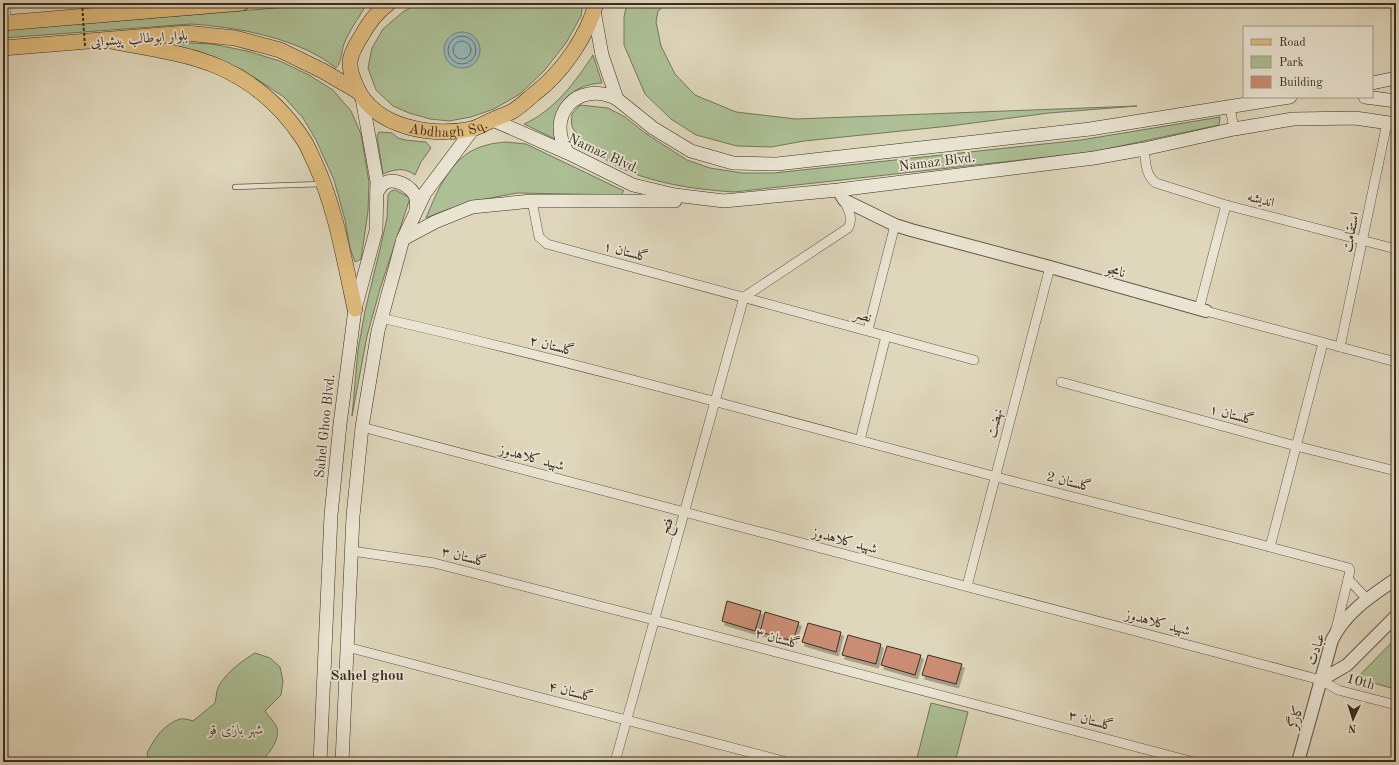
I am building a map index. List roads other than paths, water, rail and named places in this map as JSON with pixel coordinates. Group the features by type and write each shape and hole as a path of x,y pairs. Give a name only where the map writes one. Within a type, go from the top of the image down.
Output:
{"main road":[{"name":"بلوار ابوطالب پیشوایی","path":"4,23 164,6 242,3"},
{"name":"Abdhagh Sq.","path":"389,3 367,26 352,50 350,66 352,78 360,95 370,107 393,121 419,130 446,132 473,129 513,111 548,84 575,50 595,7"},
{"path":"595,7 602,55 617,99"},
{"name":"بلوار ابوطالب پیشوایی","path":"3,48 186,33 235,38 280,50 323,71 360,95"},
{"path":"104,40 182,55 218,67 249,83 278,108 303,139 324,184 335,218 355,308"},
{"path":"1373,83 1396,78"},
{"path":"568,153 561,141 559,126 561,117 572,101 580,96 594,93 609,95 617,99"},
{"name":"Sahel Ghoo Blvd.","path":"320,762 331,515 340,424 355,308 376,231 377,181 360,95"},
{"path":"1382,99 1396,96"},
{"name":"Namaz Blvd.","path":"617,99 653,128 691,151 733,163 777,164 1090,130 1284,98"},
{"path":"1373,98 1396,101"},
{"name":"Namaz Blvd.","path":"493,120 568,153 633,185 675,195 724,201 841,195 1094,158 1144,149 1234,129 1294,119 1355,118 1392,123"},
{"path":"342,762 353,516 362,426 378,331 402,239 425,193 473,129"},
{"path":"377,192 383,184 391,182 401,183 411,189 417,198 416,210"},
{"path":"402,239 435,222 472,207 532,201 724,201"}],"street":[{"path":"4,23 5,3"},
{"path":"1230,107 1234,129"},
{"name":"استقامت","path":"1340,348 1363,240 1392,123"},
{"name":"اندیشه","path":"1144,149 1148,173 1150,178 1156,183 1226,205 1396,249"},
{"path":"744,297 848,228 851,217 841,195"},
{"name":"نامجو","path":"841,195 896,225 910,230 1396,362"},
{"name":"گلستان ۱","path":"532,201 539,236 547,244 744,297"},
{"path":"1202,310 1226,205"},
{"path":"868,330 896,225"},
{"name":"نهضت","path":"967,586 994,476 1050,267"},
{"name":"نصر","path":"744,297 974,360"},
{"name":"فتح","path":"615,762 744,297"},
{"name":"گلستان ۲","path":"381,318 485,342 860,440"},
{"path":"860,440 886,336"},
{"path":"1270,547 1323,343"},
{"name":"گلستان ۱","path":"1061,382 1296,446 1396,471"},
{"name":"شهید کلاهدوز","path":"362,426 1321,680"},
{"name":"گلستان 2","path":"860,440 1348,567 1350,571 1348,579"},
{"name":"گلستان ۳","path":"352,551 434,563 1194,762"},
{"path":"1348,579 1367,599"},
{"path":"1335,633 1348,579"},
{"name":"عبادت","path":"1321,680 1335,633 1349,615 1367,599 1396,579"},
{"name":"عبادت","path":"1321,680 1347,665 1396,616"},
{"name":"گلستان ۴","path":"347,647 787,762"},
{"name":"10th","path":"1321,680 1338,690 1396,705"},
{"name":"کارگر","path":"1298,762 1321,680"}],"lane":[{"path":"235,188 324,184"}],"water":[{"path":"465,32 475,37 479,43 479,57 475,63 469,67 459,68 449,63 445,57 444,47 449,37 455,33"}],"district":[{"name":"Sahel ghou","path":"367,675"}],"park label":[{"name":"شهر بازی قو","path":"236,729"}]}
